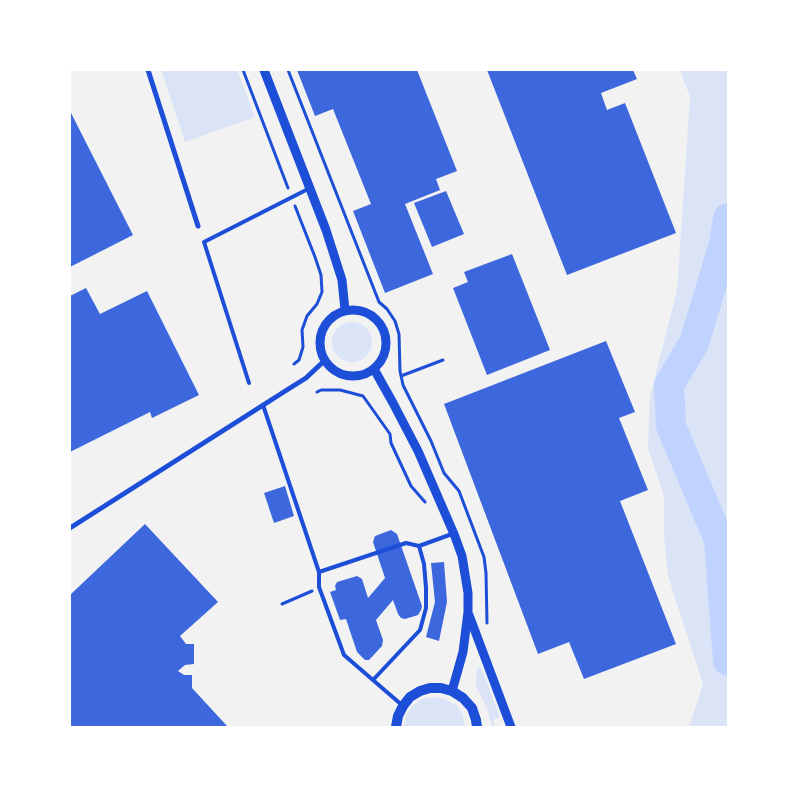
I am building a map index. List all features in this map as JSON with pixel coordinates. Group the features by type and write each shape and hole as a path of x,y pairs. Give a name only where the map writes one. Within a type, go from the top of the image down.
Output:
{"main road":[{"path":"396,727 398,716 410,697 430,688 441,688 452,691 463,698 472,708 477,727"}],"street":[{"path":"148,70 198,226"},
{"path":"264,70 326,230 342,280 345,310"},
{"path":"345,310 363,311 371,315 383,328 386,346 384,355 374,369 364,375 353,377 332,370 324,361 319,346 321,330 327,321 335,314 345,310"},
{"path":"70,528 306,378 324,361"},
{"path":"374,369 406,428 462,556 468,593 468,612 463,652 452,691"},
{"path":"468,612 511,727"}],"lane":[{"path":"249,383 204,242 310,188"},
{"path":"263,405 319,572 319,587 344,655 403,706"},
{"path":"319,572 406,542 419,546 454,534"},
{"path":"373,680 420,630 426,608 426,588 424,564 419,546"}],"path":[{"path":"243,70 316,257 321,275 322,292 317,304 307,316 302,330 303,347 299,360 294,364"},
{"path":"288,70 378,302 387,309 395,321 400,334 401,376 443,360"},
{"path":"317,392 321,390 340,390 362,396 390,434 391,443 411,486 429,506"},
{"path":"282,604 319,587"}],"shaded area":[{"path":"161,70 237,70 255,117 185,142"},
{"path":"680,70 728,70 728,727 689,727 703,684 668,576 664,535 664,496 648,449 650,396 677,291 690,97"},
{"path":"352,322 366,328 372,342 366,356 352,362 338,356 332,342 338,328"},
{"path":"481,667 500,717 493,720 495,727 492,727 487,708 476,686 477,668"},
{"path":"433,697 445,699 456,705 463,715 465,727 404,727 405,717 412,706 422,699"}],"building":[{"path":"297,70 417,70 457,171 436,179 440,190 405,204 433,274 385,293 353,211 371,204 333,109 315,116"},
{"path":"487,70 633,70 637,79 601,93 607,110 625,103 676,233 567,275"},
{"path":"70,111 133,235 70,267"},
{"path":"446,191 464,234 432,247 414,203"},
{"path":"512,254 550,350 487,375 453,288 468,282 464,272"},
{"path":"86,288 100,314 147,291 199,395 152,418 150,412 70,452 70,296"},
{"path":"606,341 635,412 619,418 648,490 620,501 676,644 584,679 569,642 538,654 444,404"},
{"path":"285,486 294,516 274,523 264,493"},
{"path":"145,524 218,602 180,636 186,644 194,644 194,664 185,665 178,671 184,675 192,675 192,688 228,727 70,727 70,595"},
{"path":"391,530 397,534 422,606 418,615 405,619 401,618 398,614 393,600 376,620 383,640 382,646 369,660 365,660 357,652 346,619 340,620 330,592 336,590 337,582 357,576 362,579 368,598 385,578 373,542 375,536"},
{"path":"444,562 447,602 439,641 426,637 435,602 431,563"}],"waterway":[{"path":"728,218 724,244 694,343 669,385 671,426 719,540 728,661"}]}
